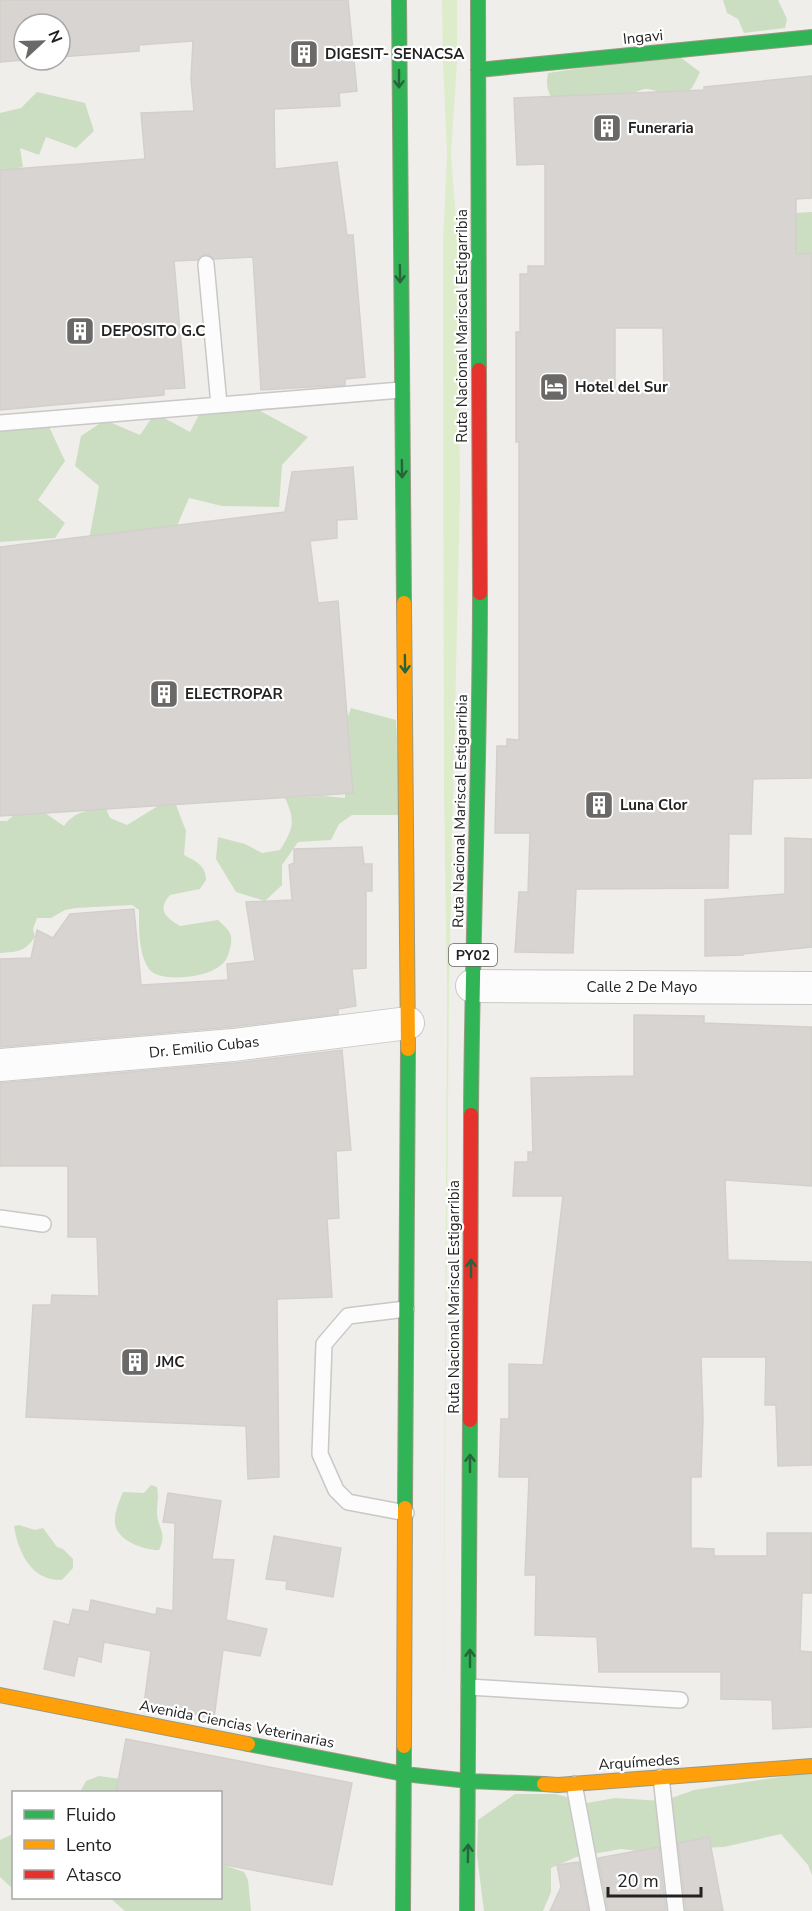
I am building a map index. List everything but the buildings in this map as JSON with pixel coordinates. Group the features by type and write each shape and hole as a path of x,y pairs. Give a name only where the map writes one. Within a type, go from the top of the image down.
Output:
{"main road":[{"path":"399,0 408,1023 403,1911"},
{"name":"Ruta Nacional Mariscal Estigarribia","path":"467,1911 472,986 480,684 478,0"},
{"name":"Ingavi","path":"478,70 812,37"},
{"name":"Avenida Ciencias Veterinarias","path":"0,1695 404,1774 469,1780"},
{"name":"Arquímedes","path":"469,1780 558,1785 812,1766"}],"street":[{"name":"Calle 2 De Mayo","path":"472,986 812,988"},
{"name":"Dr. Emilio Cubas","path":"0,1065 232,1045 408,1023"}],"lane":[{"path":"206,264 219,405"},
{"path":"0,423 401,390"},
{"path":"0,1218 43,1224"},
{"path":"406,1309 348,1316 324,1344 320,1454 336,1490 348,1502 406,1513"},
{"path":"470,1687 680,1700"},
{"path":"661,1777 676,1911"},
{"path":"574,1784 598,1911"}],"green space":[{"path":"442,0 457,0 457,63 451,154 458,245 460,492 449,992 443,1729 447,992 444,793 443,244 447,154"},
{"path":"723,0 778,0 787,19 785,28 744,33 738,19 727,13"},
{"path":"676,54 700,72 688,92 679,98 667,97 654,90 640,90 585,118 556,102 548,91 548,73"},
{"path":"37,92 85,103 94,131 76,148 46,137 39,155 20,148 23,167 0,171 0,113 21,108"},
{"path":"812,212 812,260 796,255 795,213"},
{"path":"246,403 308,437 282,465 279,507 222,506 189,498 177,526 85,561 99,486 75,466 81,436 105,420 140,435 155,413 190,432 203,407"},
{"path":"45,418 65,461 38,500 65,523 55,538 0,542 0,433 2,425"},
{"path":"351,708 396,720 401,815 352,815 339,824 331,840 298,842 282,865 282,885 265,901 236,892 216,859 218,837 245,844 262,853 280,850 292,825 291,813 285,798 324,796 345,798 339,722 348,716"},
{"path":"176,805 186,831 184,855 202,867 206,880 200,889 170,895 164,905 164,913 180,926 218,920 229,931 231,941 227,957 220,966 209,972 191,976 171,977 154,973 145,963 140,940 139,910 132,905 76,908 65,910 51,918 37,918 33,929 35,937 24,949 0,953 0,821 7,821 14,815 45,813 64,826 82,812 106,809 110,818 127,825 158,806"},
{"path":"151,1485 157,1487 158,1490 157,1517 162,1539 159,1550 148,1549 130,1542 120,1535 115,1526 116,1511 123,1492 144,1493"},
{"path":"19,1525 35,1530 43,1528 57,1547 63,1549 73,1559 73,1568 62,1580 42,1576 28,1563 16,1536 14,1526"},
{"path":"812,1772 812,1875 808,1865 781,1834 724,1847 677,1849 657,1853 621,1849 576,1857 551,1868 551,1892 543,1911 484,1911 477,1856 478,1820 515,1794 556,1794 587,1803 615,1798 663,1801 694,1790"},
{"path":"99,1776 121,1779 134,1785 137,1791 81,1791 86,1781"},
{"path":"12,1834 12,1888 0,1877 0,1840"},
{"path":"222,1864 244,1872 248,1880 251,1911 125,1911 111,1899 222,1899"}],"traffic: fast":[{"path":"399,0 404,603"},
{"path":"478,0 479,370"},
{"path":"478,70 812,37"},
{"path":"471,1115 480,593"},
{"path":"405,1508 408,1049"},
{"path":"467,1911 470,1420"},
{"path":"248,1744 404,1774 469,1781 544,1784"},
{"path":"403,1911 404,1746"}],"traffic: slow":[{"path":"404,603 408,1049"},
{"path":"404,1746 405,1508"},
{"path":"0,1695 248,1744"},
{"path":"544,1784 558,1785 812,1766"}],"traffic: jam":[{"path":"479,370 480,593"},
{"path":"470,1420 471,1115"}],"place":[{"name":"DIGESIT- SENACSA","path":"304,54"},
{"name":"Funeraria","path":"607,128"},
{"name":"DEPOSITO G.C","path":"80,331"},
{"name":"Hotel del Sur","path":"554,387"},
{"name":"ELECTROPAR","path":"164,694"},
{"name":"Luna Clor","path":"599,805"},
{"name":"JMC","path":"135,1362"}]}
